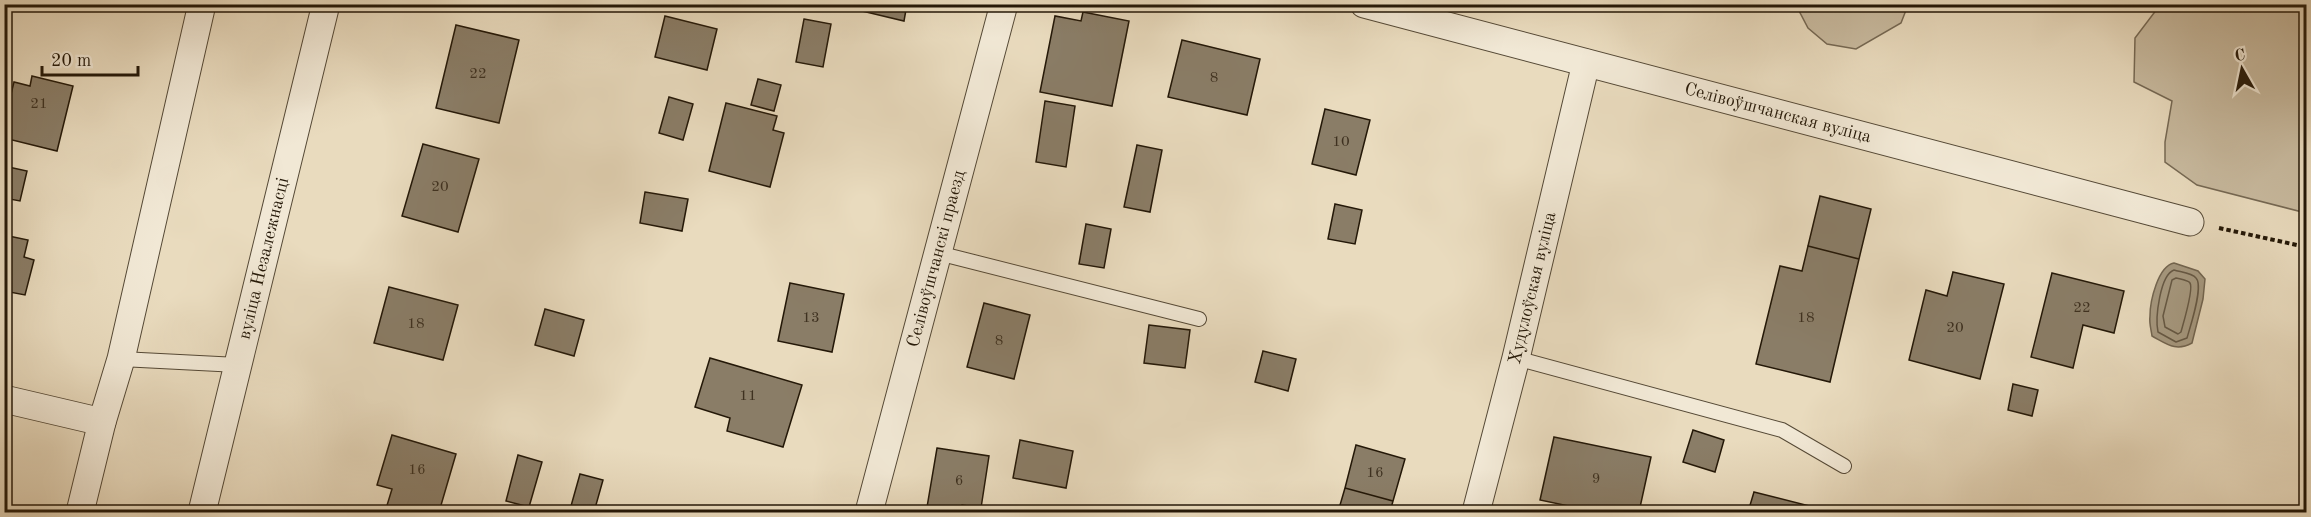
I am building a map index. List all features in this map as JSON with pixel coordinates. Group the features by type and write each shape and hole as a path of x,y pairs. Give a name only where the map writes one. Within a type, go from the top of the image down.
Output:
{"street":[{"path":"80,513 102,422 121,359 202,4"},
{"name":"вуліца Незалежнасці","path":"202,513 326,4"},
{"name":"Селівоўшчанскі праезд","path":"869,513 1004,4"},
{"name":"Селівоўшчанская вуліца","path":"1364,4 2190,222"},
{"name":"Худулоўская вуліца","path":"1476,513 1516,358 1586,63"},
{"path":"4,399 102,422"}],"lane":[{"path":"938,253 1199,319"},
{"path":"1516,358 1782,430 1844,466"},
{"path":"121,359 238,365"}],"path":[{"path":"2190,222 2307,247"}],"shaded area":[{"path":"1796,4 1908,5 1901,23 1856,49 1827,44 1808,28"},
{"path":"2160,5 2306,5 2306,213 2197,185 2165,162 2165,142 2172,101 2134,82 2135,38"}],"water":[{"path":"2174,263 2198,271 2205,279 2203,299 2192,343 2181,347 2172,346 2152,336 2150,324 2150,310 2159,277 2168,266"}],"building":[{"path":"845,4 907,4 904,21 845,7"},
{"path":"1083,12 1129,21 1112,106 1040,92 1055,16 1081,21"},
{"path":"665,16 717,29 707,70 655,57"},
{"path":"804,19 831,24 823,67 796,62"},
{"path":"456,25 519,40 499,123 436,108"},
{"path":"1182,40 1260,59 1247,115 1168,97"},
{"path":"32,76 73,86 57,151 4,138 4,122 14,82 30,86"},
{"path":"758,79 781,85 774,111 751,105"},
{"path":"669,97 693,104 683,140 659,133"},
{"path":"1045,101 1075,106 1066,167 1036,162"},
{"path":"726,103 777,116 773,130 784,133 770,187 709,171"},
{"path":"1325,109 1370,120 1356,175 1312,164"},
{"path":"423,144 479,159 458,232 402,216"},
{"path":"1137,145 1162,150 1150,212 1124,207"},
{"path":"4,166 27,171 20,201 4,198"},
{"path":"645,192 688,199 682,231 640,223"},
{"path":"1820,196 1871,209 1859,259 1808,246"},
{"path":"1335,204 1362,210 1355,244 1328,239"},
{"path":"1086,224 1111,229 1104,268 1079,264"},
{"path":"4,235 28,240 24,257 34,260 25,295 4,291"},
{"path":"1808,246 1859,259 1830,382 1756,364 1780,266 1802,271"},
{"path":"1953,272 2004,284 1980,379 1909,360 1926,290 1947,296"},
{"path":"2052,273 2124,291 2114,333 2083,325 2073,368 2031,357"},
{"path":"790,283 844,294 832,352 778,341"},
{"path":"389,287 458,305 443,360 374,343"},
{"path":"984,303 1030,315 1014,379 967,367"},
{"path":"545,309 584,320 574,356 535,345"},
{"path":"1149,325 1190,330 1185,368 1144,363"},
{"path":"1263,351 1296,359 1288,391 1255,382"},
{"path":"710,358 802,385 783,447 727,431 730,418 695,407"},
{"path":"2013,384 2038,390 2032,416 2008,410"},
{"path":"1693,430 1724,440 1715,472 1683,462"},
{"path":"392,435 456,454 439,512 385,512 392,489 377,485"},
{"path":"1554,437 1651,457 1639,512 1597,512 1540,500"},
{"path":"1020,440 1073,451 1066,488 1013,478"},
{"path":"1356,445 1405,459 1393,501 1345,488"},
{"path":"937,448 989,456 981,508 962,505 960,512 927,507"},
{"path":"518,455 542,462 529,507 506,501"},
{"path":"580,474 603,480 594,512 571,506"},
{"path":"1345,488 1393,501 1390,512 1338,512"},
{"path":"1754,492 1833,512 1748,512"}]}
